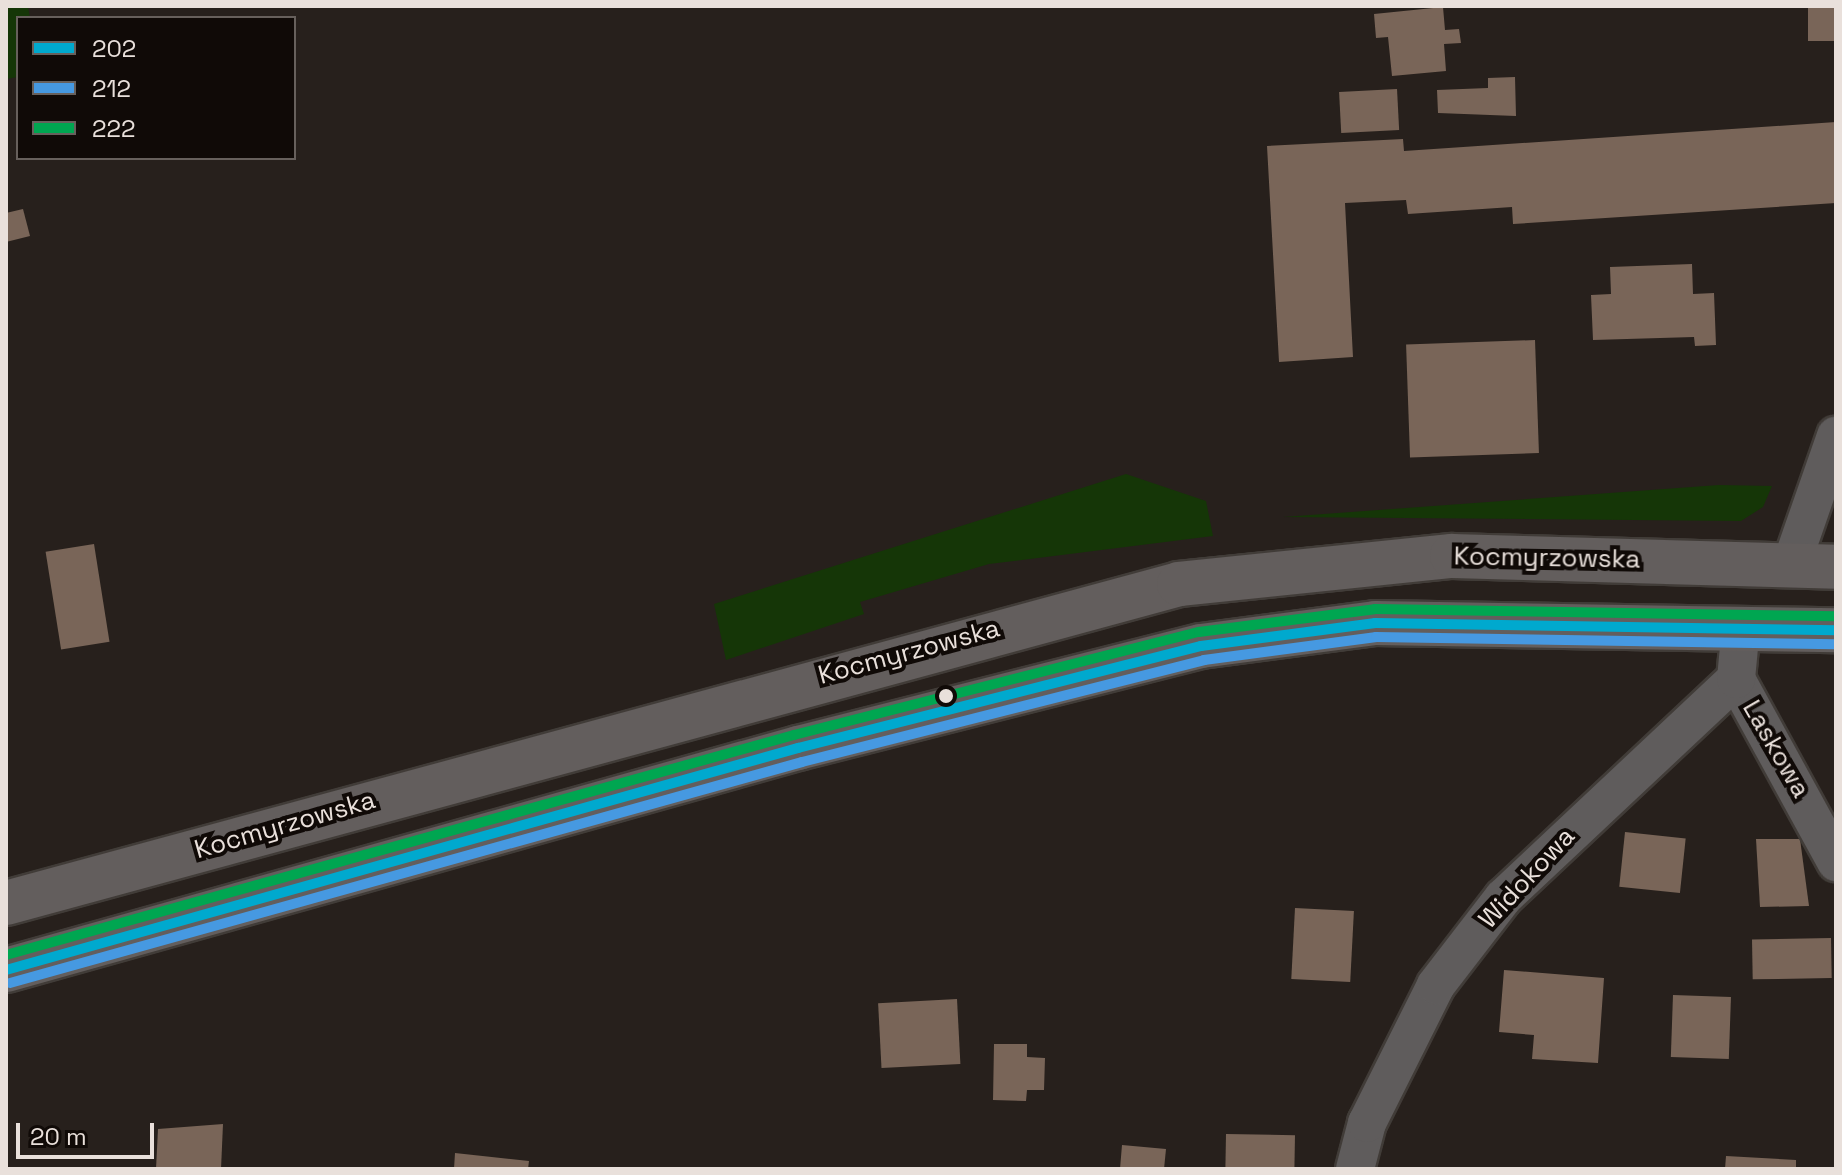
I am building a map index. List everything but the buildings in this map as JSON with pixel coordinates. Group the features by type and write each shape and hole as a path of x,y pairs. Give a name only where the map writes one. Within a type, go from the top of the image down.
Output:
{"main road":[{"name":"Kocmyrzowska","path":"6,903 1179,584 1452,556 1836,567"},
{"path":"6,970 798,748 1201,646 1375,623 1741,626 1836,630"}],"street":[{"path":"1791,565 1836,436"},
{"path":"1736,679 1741,626"},
{"name":"Laskowa","path":"1736,679 1836,862"},
{"name":"Widokowa","path":"1355,1169 1403,1043 1436,985 1503,898 1736,679"}],"green space":[{"path":"6,6 28,6 30,16 16,16 16,77 6,79"},
{"path":"1126,474 1206,501 1213,536 989,564 860,602 864,614 726,660 714,604"},
{"path":"1719,485 1772,486 1763,507 1741,521 1283,517"}],"transit line":[{"name":"222","path":"6,955 794,735 1199,632 1375,609 1836,616"},
{"name":"202","path":"6,970 798,748 1201,646 1375,623 1836,630"},
{"name":"212","path":"10,983 802,762 1204,660 1376,637 1836,644"}]}
